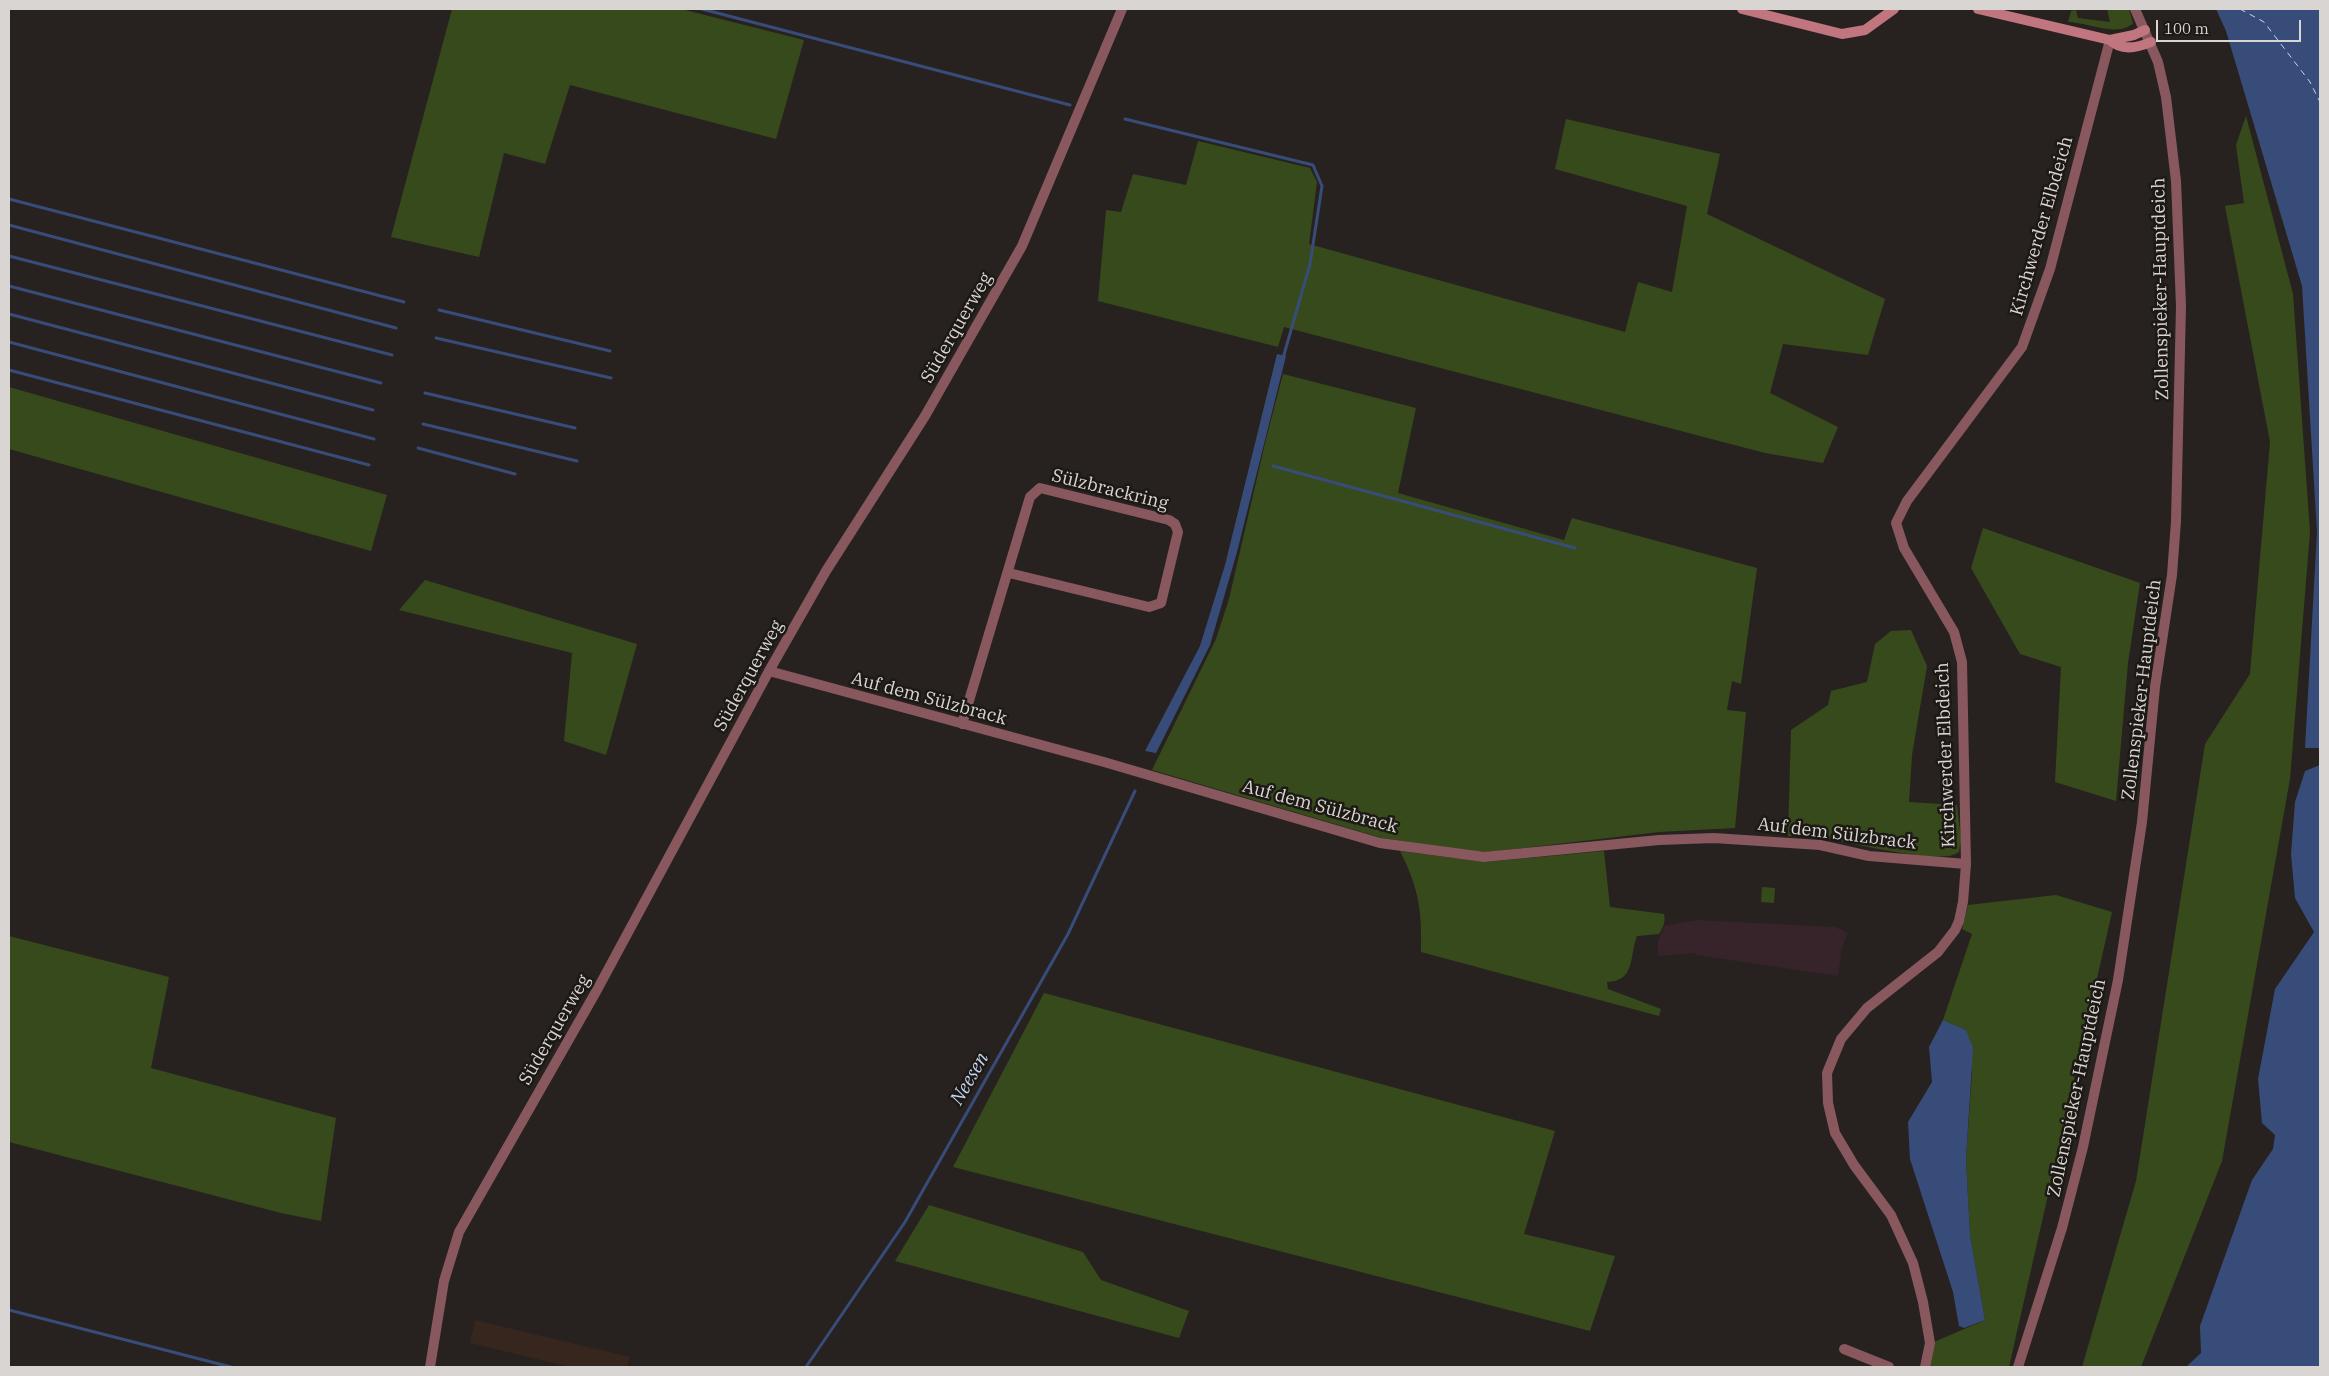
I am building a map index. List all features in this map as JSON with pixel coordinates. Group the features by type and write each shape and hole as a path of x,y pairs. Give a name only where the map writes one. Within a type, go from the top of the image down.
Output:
{"main road":[{"path":"1742,9 1826,32 1849,34 1873,26 1894,9"},
{"path":"1978,9 2110,40 2134,36 2145,30"},
{"path":"2110,40 2114,44 2126,48 2151,42"}],"street":[{"name":"Süderquerweg","path":"430,1367 444,1281 459,1232 597,990 769,671 826,571 925,416 1022,246 1122,9"},
{"name":"Zollenspieker-Hauptdeich","path":"2018,1367 2062,1228 2083,1147 2118,980 2142,822 2156,678 2172,574 2178,447 2181,306 2176,181 2171,132 2160,70 2151,42 2135,9"},
{"name":"Kirchwerder Elbdeich","path":"1925,1367 1930,1343 1924,1302 1913,1263 1891,1214 1854,1165 1835,1133 1828,1103 1827,1073 1841,1040 1867,1008 1938,952 1955,930 1963,902 1966,864 1962,662 1954,632 1904,548 1896,523 1908,501 2022,347 2050,269 2110,40"},
{"name":"Sülzbrackring","path":"962,724 1030,497 1040,488 1169,520 1175,524 1178,532 1161,603 1149,607 1008,573"},
{"name":"Auf dem Sülzbrack","path":"769,671 1104,762 1380,843 1484,856 1659,840 1714,838 1813,844 1869,856 1966,864"},
{"path":"1844,1349 1889,1367"}],"shaded area":[{"path":"1697,920 1835,927 1848,933 1842,948 1838,976 1696,955 1695,953 1658,956 1658,941 1664,926"},
{"path":"475,1320 630,1357 627,1367 570,1367 470,1343"}],"green space":[{"path":"452,9 681,9 804,40 776,139 570,85 545,164 504,153 479,257 391,237"},
{"path":"2107,9 2129,9 2133,23 2127,27 2111,29 2068,22 2071,11 2076,10 2078,18 2110,22"},
{"path":"2246,116 2293,294 2310,532 2290,779 2222,1161 2141,1367 2082,1367 2136,1181 2205,744 2250,674 2270,442 2225,206 2244,203 2236,145"},
{"path":"1566,119 1720,154 1707,214 1885,299 1868,355 1783,344 1770,393 1838,427 1823,463 1765,453 1284,327 1278,347 1098,301 1106,210 1121,212 1133,174 1186,185 1198,141 1310,168 1317,182 1309,244 1625,332 1638,282 1672,292 1687,206 1555,169"},
{"path":"1283,374 1416,408 1398,493 1564,540 1572,518 1757,568 1741,684 1732,681 1727,710 1746,712 1735,828 1659,832 1481,853 1382,838 1152,770 1216,639 1229,599"},
{"path":"9,387 387,495 371,551 9,449"},
{"path":"1983,528 2140,583 2128,663 2116,801 2055,782 2061,667 2020,654 1971,568"},
{"path":"425,580 637,644 606,755 564,741 572,653 399,610"},
{"path":"1911,630 1927,666 1912,755 1909,802 1957,805 1961,840 1959,852 1950,856 1917,855 1825,838 1788,836 1791,730 1828,705 1831,691 1867,682 1875,644 1891,631"},
{"path":"1400,851 1485,862 1604,851 1610,907 1664,914 1665,920 1659,934 1637,936 1627,972 1616,981 1607,982 1608,989 1661,1009 1659,1016 1421,952 1421,924 1418,900"},
{"path":"1762,887 1775,888 1774,903 1761,902"},
{"path":"2056,895 2112,912 2009,1367 1929,1367 1934,1342 1985,1320 1970,1235 1966,1159 1972,1072 1966,1030 1943,1020 1972,934 1962,929 1968,905"},
{"path":"9,936 169,977 151,1068 336,1118 321,1221 281,1213 9,1142"},
{"path":"1044,993 1555,1131 1524,1234 1615,1256 1590,1331 953,1167"},
{"path":"929,1205 1083,1252 1101,1280 1189,1311 1179,1338 895,1261"}],"water":[{"path":"2216,9 2320,9 2320,748 2305,748 2317,532 2302,286 2226,31"},
{"path":"1277,354 1286,356 1237,552 1210,645 1156,753 1145,751 1200,646 1225,565"},
{"path":"2320,765 2320,1367 2186,1367 2201,1353 2200,1326 2252,1180 2273,1149 2275,1135 2262,1123 2258,1079 2275,989 2314,932 2295,898 2291,854 2295,802 2305,771"},
{"path":"1943,1020 1966,1030 1973,1048 1966,1159 1970,1235 1985,1320 1964,1328 1959,1326 1953,1292 1910,1159 1908,1122 1932,1082 1929,1047"}],"waterway":[{"path":"702,9 1070,105"},
{"path":"1125,119 1313,165 1322,186 1310,264 1283,358"},
{"path":"9,199 404,302"},
{"path":"9,225 396,328"},
{"path":"9,256 392,355"},
{"path":"9,286 381,383"},
{"path":"439,310 610,351"},
{"path":"9,314 373,410"},
{"path":"436,338 611,378"},
{"path":"9,342 374,439"},
{"path":"9,370 369,465"},
{"path":"425,393 575,428"},
{"path":"423,424 577,461"},
{"path":"418,448 515,474"},
{"path":"1273,466 1575,548"},
{"name":"Neesen","path":"806,1367 905,1222 1068,934 1135,791"},
{"path":"9,1310 231,1367"}],"ferry route":[{"path":"2240,9 2264,22 2310,82 2320,102"}]}
